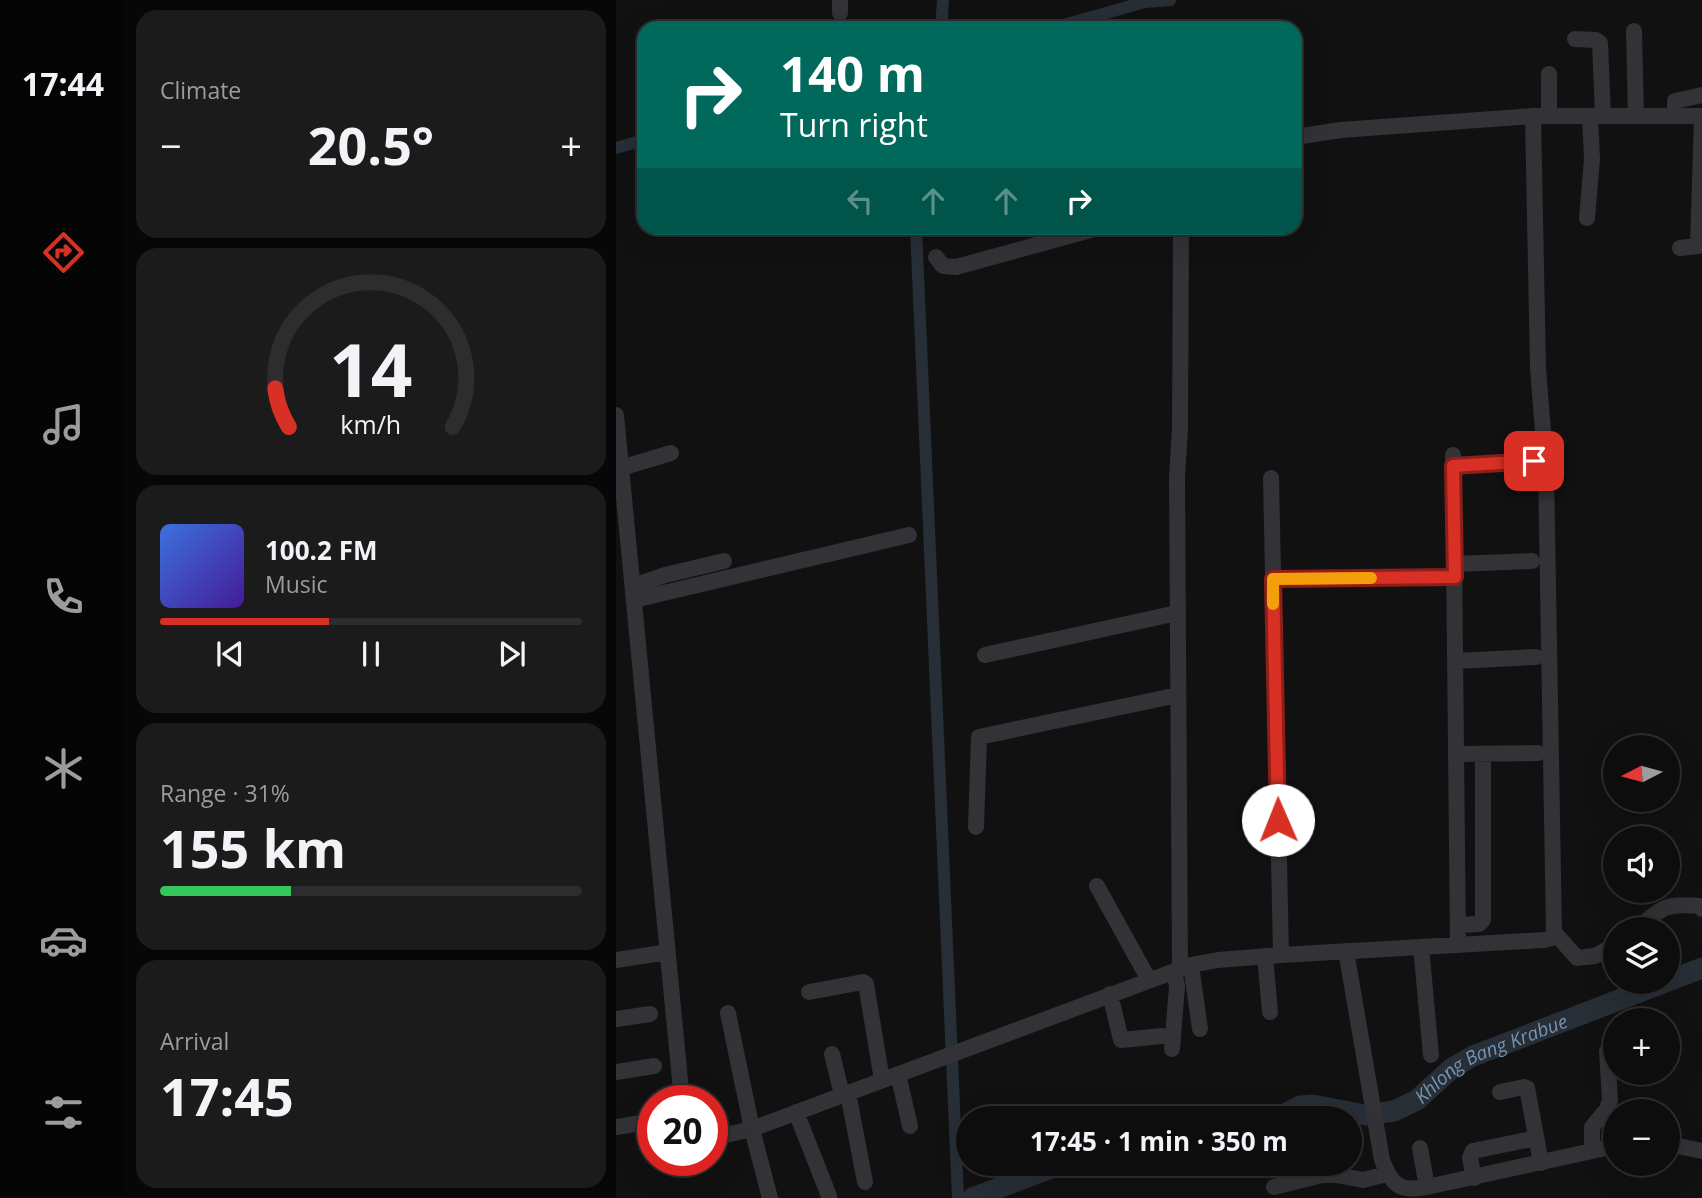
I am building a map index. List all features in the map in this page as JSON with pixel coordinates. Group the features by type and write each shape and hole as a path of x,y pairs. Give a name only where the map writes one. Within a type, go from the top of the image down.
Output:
{"street":[{"path":"1634,32 1636,117"},
{"path":"1575,39 1596,40 1600,43 1597,116 1587,218"},
{"path":"728,1134 752,1129 1181,968 1218,960 1273,955 1549,939 1554,932 1546,470 1538,368 1541,116 1549,74"},
{"path":"1675,116 1675,101 1702,95"},
{"path":"1302,136 1341,130 1541,116 1702,116 1698,246 1680,248"},
{"path":"936,257 943,266 956,267 1073,235"},
{"path":"1172,1049 1181,968 1177,613 1181,235"},
{"path":"616,415 680,1085"},
{"path":"621,468 671,453"},
{"path":"1458,944 1453,461 1534,461"},
{"path":"1270,1012 1273,955 1271,478"},
{"path":"633,593 909,535"},
{"path":"633,593 665,575 724,561"},
{"path":"1273,579 1455,570 1532,561"},
{"path":"985,655 1177,613"},
{"path":"1456,661 1536,657"},
{"path":"976,827 979,737 1178,695"},
{"path":"1457,754 1538,753"},
{"path":"1458,925 1479,924 1483,919 1483,754"},
{"path":"1097,886 1149,980"},
{"path":"1650,917 1656,911 1673,903 1701,907"},
{"path":"1554,932 1577,958 1595,956 1603,952"},
{"path":"1421,947 1431,1055"},
{"path":"1346,951 1382,1160 1387,1174 1400,1187 1414,1190 1603,1148"},
{"path":"616,960 668,952"},
{"path":"1181,968 1200,1029"},
{"path":"808,992 863,982 866,984 882,1080"},
{"path":"1110,994 1121,1041 1162,1036"},
{"path":"729,1013 752,1129 762,1161 764,1197"},
{"path":"616,1019 650,1014"},
{"path":"832,1054 845,1094 865,1182"},
{"path":"616,1072 654,1066"},
{"path":"898,1074 910,1126"},
{"path":"1591,1151 1592,1127 1610,1100 1609,1085"},
{"path":"1500,1092 1527,1088 1541,1163"},
{"path":"796,1112 829,1196"},
{"path":"616,1127 637,1124"},
{"path":"1474,1178 1470,1158 1473,1151 1536,1138"},
{"path":"1680,1146 1702,1151"},
{"path":"1420,1148 1427,1187"},
{"path":"1274,1187 1322,1175 1337,1175 1363,1181 1387,1174"}],"waterway":[{"path":"942,21 943,0"},
{"path":"1078,21 1145,2 1170,0"},
{"path":"616,148 637,142"},
{"path":"916,235 958,1198"},
{"name":"Khlong Bang Krabue","path":"1362,1114 1394,1111 1417,1100 1452,1068 1473,1056 1702,968"},
{"name":"Khlong Bang Krabue","path":"1300,1106 1318,1106"},
{"name":"Khlong Bang Krabue","path":"972,1198 1030,1176"}],"slow traffic":[{"path":"1273,604 1273,579 1371,578"}],"route":[{"path":"1278,820 1273,579 1455,577 1453,466 1534,461"}]}
